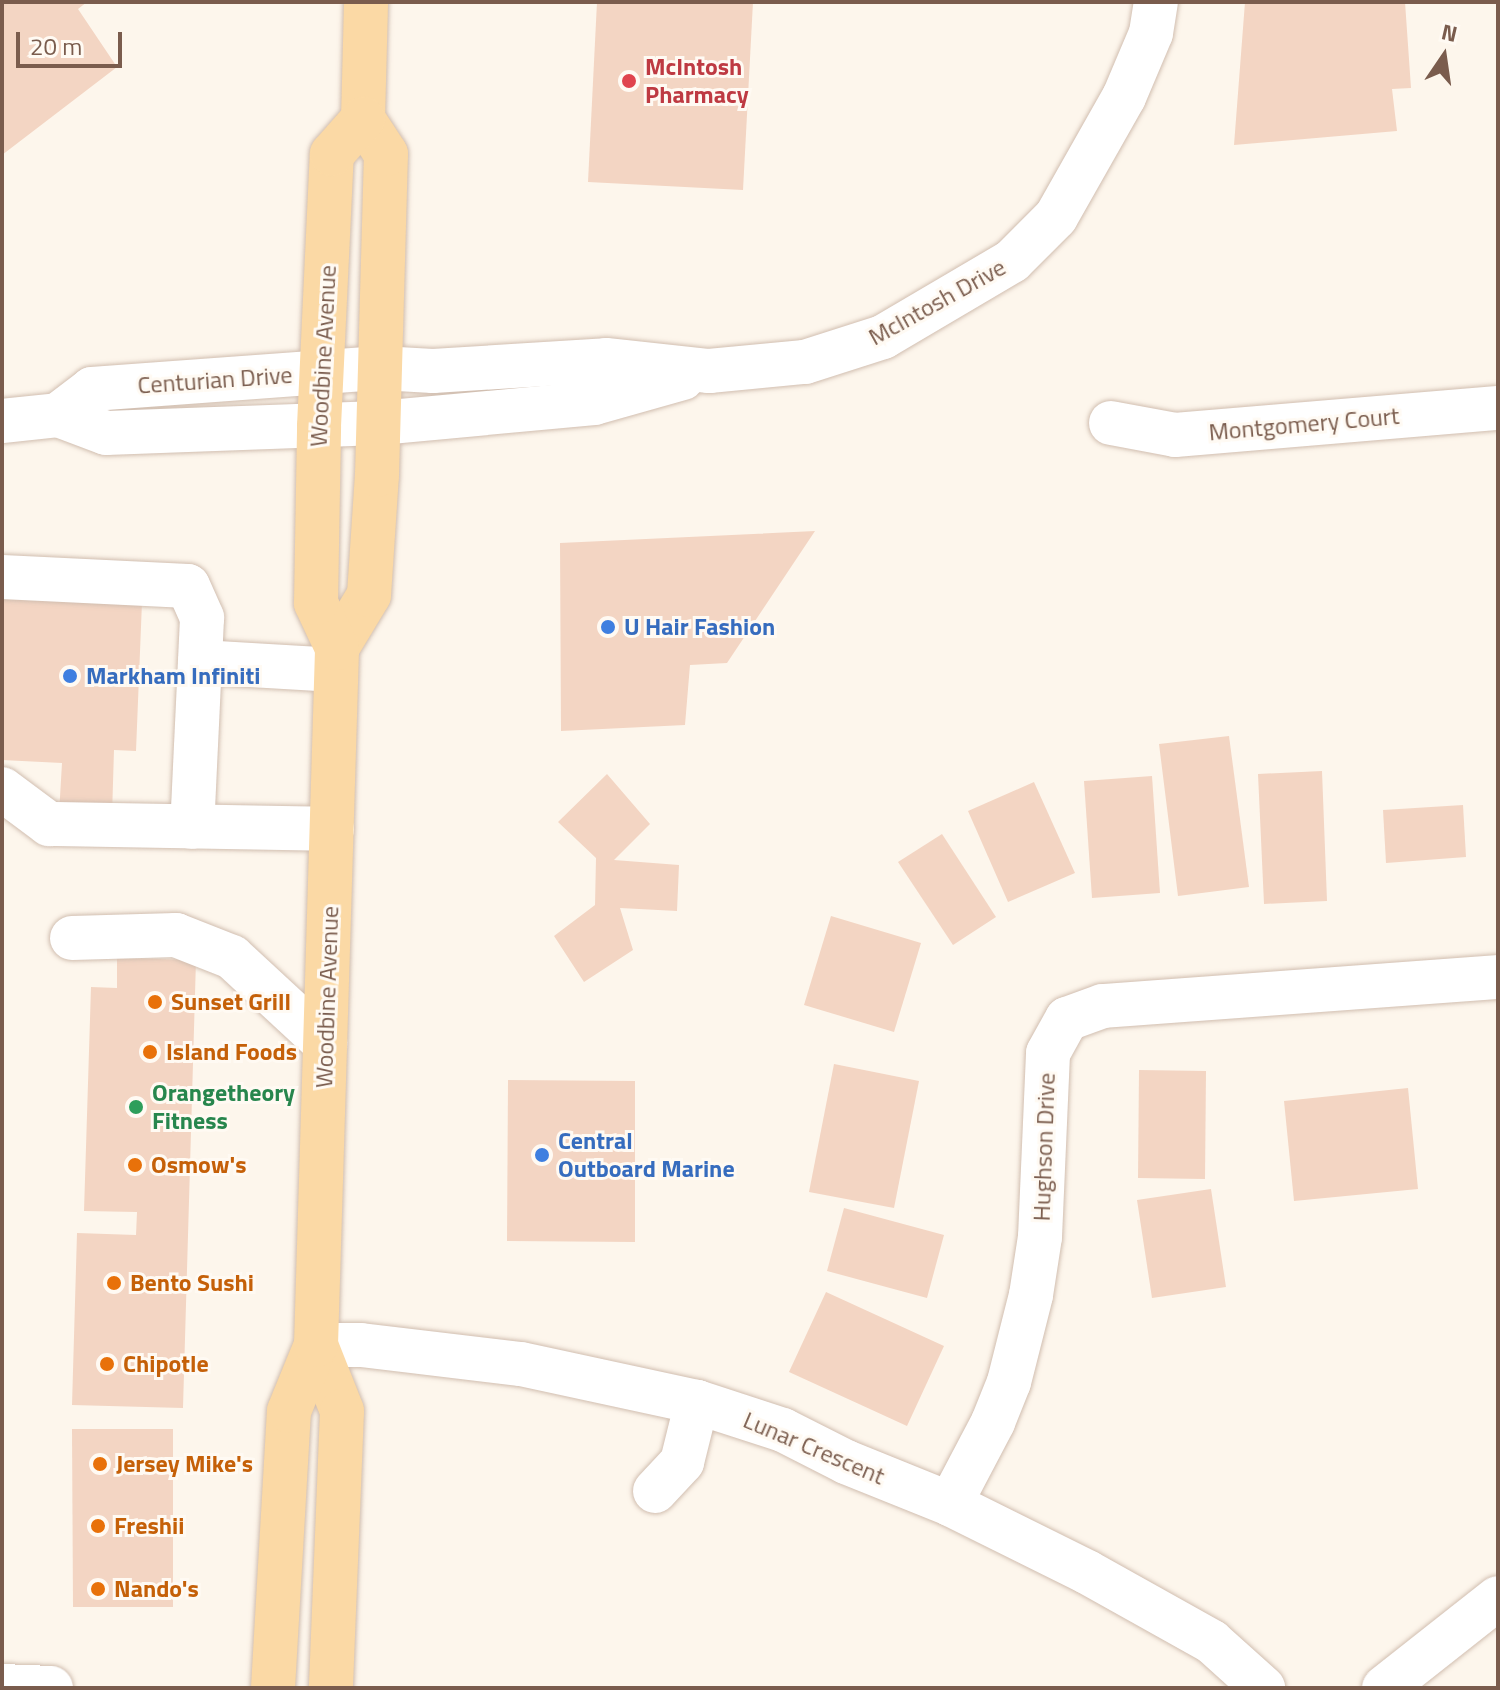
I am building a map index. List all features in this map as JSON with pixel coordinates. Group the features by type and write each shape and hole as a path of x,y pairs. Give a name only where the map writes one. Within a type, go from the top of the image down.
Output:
{"main road":[{"path":"363,119 366,2"},
{"name":"Woodbine Avenue","path":"273,1688 289,1411 316,1345 337,659 316,603 319,426 332,154 363,119 386,154 379,423 369,595 337,659"},
{"name":"Woodbine Avenue","path":"316,1345 342,1411 331,1688"}],"street":[{"name":"McIntosh Drive","path":"319,426 594,403 709,371 805,362 883,337 1012,261 1056,217 1124,97 1151,33 1156,2"},
{"name":"McIntosh Drive","path":"380,368 433,371 606,360 709,371"},
{"name":"Centurian Drive","path":"58,415 92,389 380,368"},
{"name":"Montgomery Court","path":"1111,423 1175,435 1498,408"},
{"name":"Centurian Drive","path":"2,421 58,415 106,433 319,426"},
{"path":"2,577 188,586 202,618 192,827"},
{"path":"200,662 337,659"},
{"path":"2,789 49,824 332,829"},
{"path":"72,938 176,935 232,957 325,1043"},
{"name":"Hughson Drive","path":"950,1504 993,1422 1009,1382 1031,1295 1040,1237 1048,1053 1067,1019 1103,1006 1498,977"},
{"name":"Lunar Crescent","path":"316,1345 361,1345 521,1364 697,1402 783,1430 846,1462 950,1504 1087,1572 1212,1642 1263,1688"},
{"path":"655,1491 682,1462 697,1402"},
{"path":"1384,1688 1498,1598"},
{"path":"2,1686 51,1688"}],"building":[{"path":"2,2 87,2 78,9 117,67 2,155"},
{"path":"597,2 753,2 743,190 588,182"},
{"path":"1245,2 1405,2 1411,88 1392,89 1397,131 1234,145"},
{"path":"815,531 727,663 690,665 685,725 561,731 560,543"},
{"name":"Markham Infiniti","path":"2,595 142,602 136,751 114,750 112,816 59,814 62,763 2,760"},
{"path":"1229,736 1249,887 1178,896 1159,744"},
{"path":"1322,771 1327,901 1264,904 1258,774"},
{"path":"607,774 650,824 614,860 679,865 677,911 620,908 633,950 584,982 554,936 595,905 596,858 558,822"},
{"path":"1152,776 1160,893 1092,898 1084,781"},
{"path":"1034,782 1075,873 1008,902 968,811"},
{"path":"1463,805 1466,857 1386,863 1383,810"},
{"path":"942,834 996,917 953,945 898,862"},
{"path":"831,916 921,943 894,1032 804,1005"},
{"path":"117,958 196,960 183,1408 72,1405 77,1233 136,1235 137,1212 84,1211 91,987 117,988"},
{"path":"834,1064 919,1081 894,1208 809,1192"},
{"path":"1139,1070 1206,1071 1205,1179 1138,1178"},
{"path":"508,1080 635,1081 635,1242 507,1241"},
{"path":"1408,1088 1418,1189 1294,1201 1284,1101"},
{"path":"1211,1189 1226,1287 1152,1298 1137,1200"},
{"path":"844,1208 944,1235 927,1298 827,1271"},
{"path":"826,1292 944,1346 907,1426 789,1372"},
{"path":"72,1429 173,1429 173,1607 73,1607"}],"place":[{"name":"McIntosh Pharmacy","path":"629,81"},
{"name":"U Hair Fashion","path":"608,627"},
{"name":"Markham Infiniti","path":"70,676"},
{"name":"Sunset Grill","path":"155,1002"},
{"name":"Island Foods","path":"150,1052"},
{"name":"Orangetheory Fitness","path":"136,1107"},
{"name":"Central Outboard Marine","path":"542,1155"},
{"name":"Osmow's","path":"135,1165"},
{"name":"Bento Sushi","path":"114,1283"},
{"name":"Chipotle","path":"107,1364"},
{"name":"Jersey Mike's","path":"100,1464"},
{"name":"Freshii","path":"98,1526"},
{"name":"Nando's","path":"98,1589"}]}
